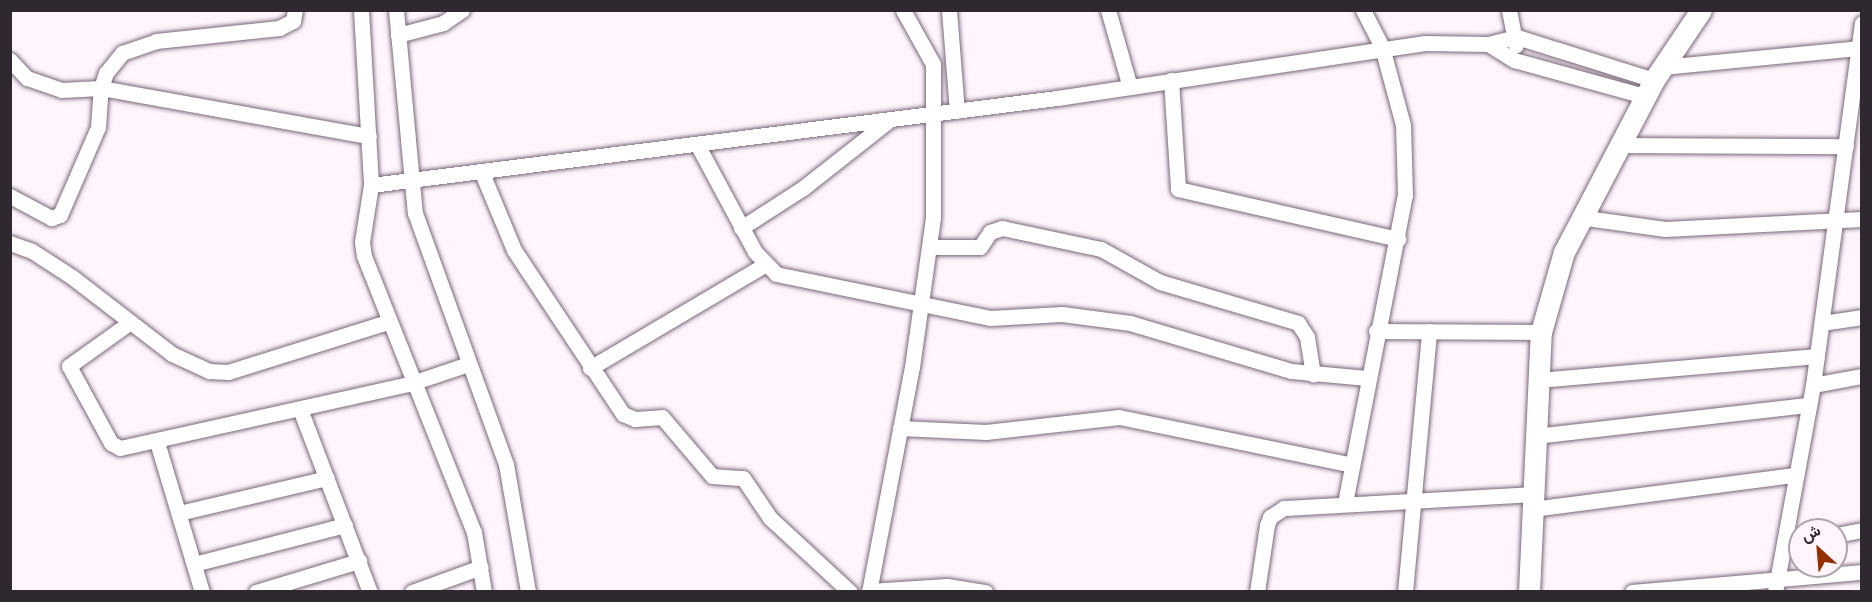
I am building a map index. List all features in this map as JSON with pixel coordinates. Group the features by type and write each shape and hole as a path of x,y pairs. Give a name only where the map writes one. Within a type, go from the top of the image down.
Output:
{"street":[{"path":"10,196 51,218 60,215 98,127 101,88 113,60 137,46 279,28 293,21 295,10"},
{"path":"361,10 372,185 362,242 388,322 412,383 447,455 474,532 483,591"},
{"path":"396,10 415,213 506,464 528,591"},
{"path":"398,35 443,23 462,10"},
{"path":"903,10 933,64 931,115 934,177 922,303 869,591 947,586 986,591"},
{"path":"949,10 957,111"},
{"path":"1108,10 1130,87"},
{"path":"1345,503 1376,331 1398,239 1405,195 1403,125 1382,47 1363,10"},
{"path":"1509,10 1517,37 1514,60"},
{"path":"1529,591 1541,332 1564,252 1580,217 1653,81 1701,10"},
{"path":"1776,585 1813,385 1862,23"},
{"path":"372,185 482,174 887,121 1130,87 1382,47 1425,43 1488,44 1517,37 1653,81"},
{"path":"1488,44 1514,60 1653,81 1858,48"},
{"path":"10,60 27,78 40,85 61,90 101,88 369,135"},
{"path":"1171,80 1178,189 1398,239"},
{"path":"741,228 803,188 887,121"},
{"path":"1618,145 1846,146"},
{"path":"698,146 741,228 764,264 785,276 990,318 1062,314 1130,323 1313,375 1367,378"},
{"path":"482,174 514,250 590,368 623,414 635,419 662,417 712,476 743,478 771,518 849,591"},
{"path":"1580,217 1665,230 1836,223 1862,219"},
{"path":"929,247 980,247 990,232 1002,228 1101,249 1160,282 1298,323 1307,337 1313,375"},
{"path":"10,243 32,251 72,277 172,354 209,371 228,372 388,322"},
{"path":"590,368 764,264"},
{"path":"1822,323 1862,317"},
{"path":"129,323 72,363 70,369 113,446 129,448 412,383 468,364"},
{"path":"1376,331 1541,332"},
{"path":"1405,591 1429,331"},
{"path":"1538,380 1817,356"},
{"path":"1813,385 1862,376"},
{"path":"1535,436 1809,405"},
{"path":"300,409 370,591"},
{"path":"900,428 986,432 1119,417 1352,465"},
{"path":"158,442 202,591"},
{"path":"1257,591 1270,517 1284,508 1413,499 1532,501 1795,475"},
{"path":"178,513 327,478"},
{"path":"194,564 345,525"},
{"path":"1784,545 1788,544"},
{"path":"256,591 359,561"},
{"path":"412,591 481,567"},
{"path":"1632,591 1776,585 1862,572"}]}
